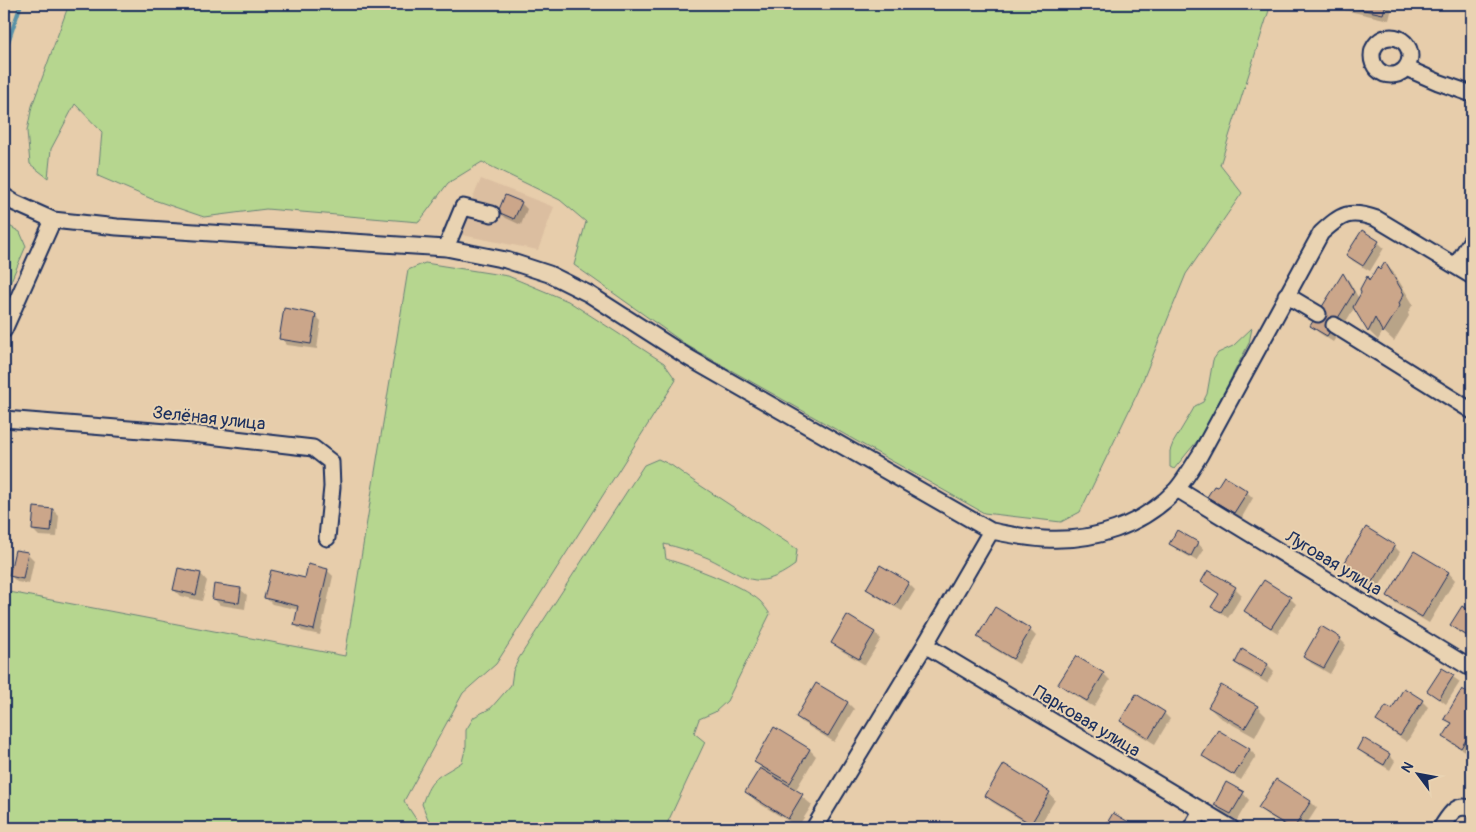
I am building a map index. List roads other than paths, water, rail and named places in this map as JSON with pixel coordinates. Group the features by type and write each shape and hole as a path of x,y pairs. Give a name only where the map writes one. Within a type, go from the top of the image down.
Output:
{"street":[{"path":"1406,68 1472,94"},
{"path":"4,196 54,220 117,227 446,248 506,260 549,274 589,294 689,358 990,531 1044,539 1083,538 1116,530 1150,512 1177,489 1200,455 1321,233 1337,219 1348,213 1362,213 1377,218 1472,276"},
{"path":"446,248 463,207 492,214"},
{"path":"4,330 54,220"},
{"path":"1456,266 1472,239"},
{"path":"1286,295 1318,314"},
{"path":"1334,325 1472,412"},
{"name":"Зелёная улица","path":"4,418 192,434 313,448 331,462 332,487 327,538"},
{"name":"Луговая улица","path":"1177,489 1472,669"},
{"path":"814,828 990,531"},
{"name":"Парковая улица","path":"924,645 1231,828"},
{"path":"1444,824 1456,808 1463,806 1472,809"},
{"path":"1190,828 1201,811"}],"waterway":[{"path":"6,48 21,4"}]}
